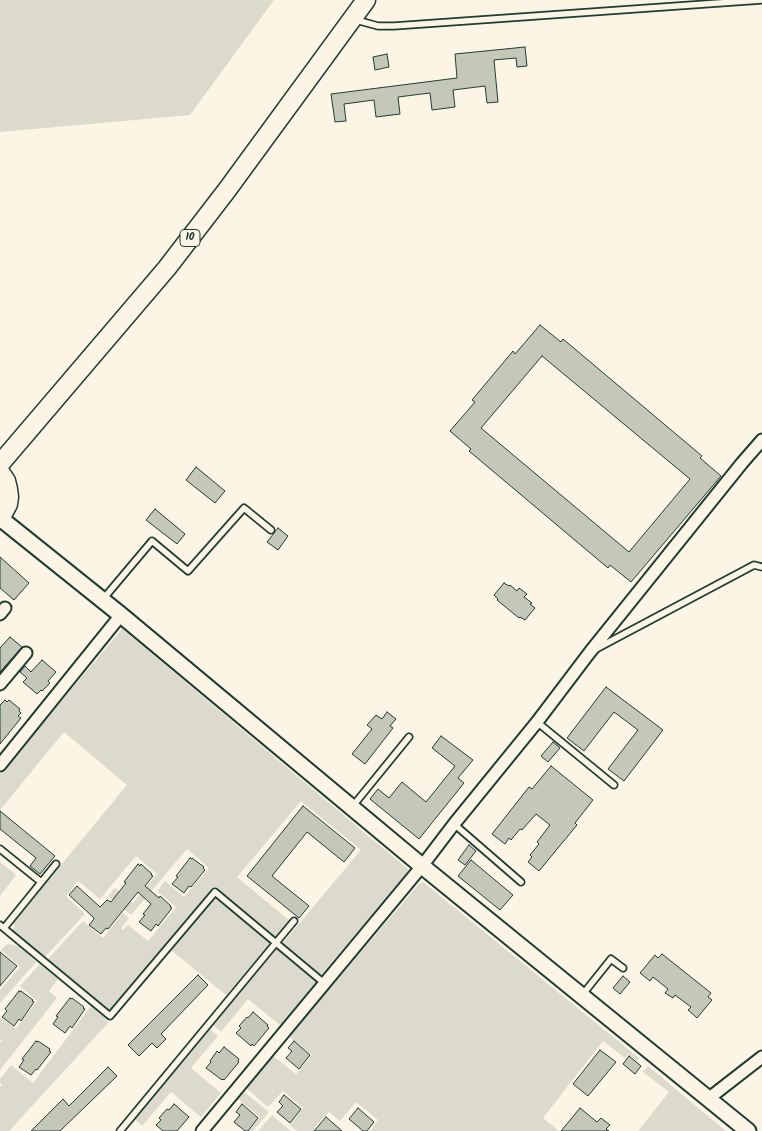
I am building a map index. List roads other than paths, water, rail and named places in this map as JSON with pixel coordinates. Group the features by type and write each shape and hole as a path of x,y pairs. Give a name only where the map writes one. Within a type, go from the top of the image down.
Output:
{"main road":[{"name":"10","path":"0,464 167,268 227,190 366,0"},
{"path":"0,472 6,481 9,497 8,504 0,518"}],"street":[{"path":"202,1131 422,866 537,722 590,652 762,440"},
{"path":"0,518 121,615 422,866 748,1131"},
{"path":"0,765 5,752 121,615"},
{"path":"0,684 26,653"},
{"path":"708,1099 762,1057"}],"lane":[{"path":"352,18 378,26 394,26 762,0"},
{"path":"102,600 152,540 188,571 244,508 271,530"},
{"path":"590,652 754,565 762,567"},
{"path":"537,722 614,786"},
{"path":"352,807 409,737"},
{"path":"454,824 521,882"},
{"path":"0,848 41,882"},
{"path":"56,864 2,926 110,1016 215,892 324,983"},
{"path":"120,1131 294,921"},
{"path":"582,996 611,958 623,968"}]}
